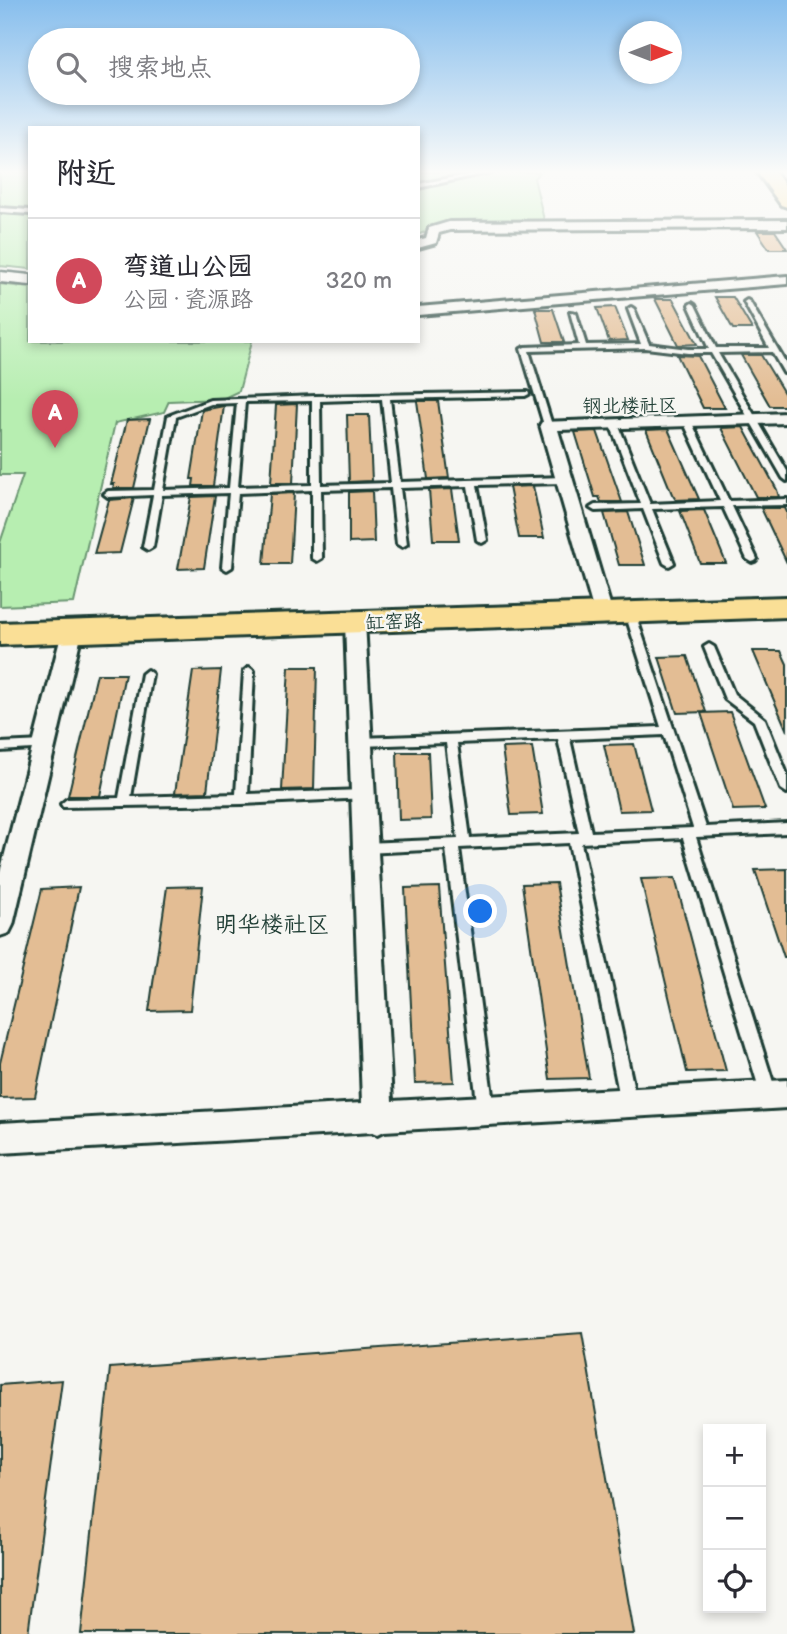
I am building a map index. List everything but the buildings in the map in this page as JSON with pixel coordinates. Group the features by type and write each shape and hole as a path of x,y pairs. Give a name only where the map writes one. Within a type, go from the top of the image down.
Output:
{"main road":[{"name":"缸窑路","path":"0,634 787,607"}],"street":[{"path":"0,276 28,280"},
{"path":"420,311 787,280"},
{"path":"617,613 564,480 548,425 787,418"},
{"path":"355,622 378,1119"},
{"path":"0,925 72,632"},
{"path":"0,1138 778,1095"}],"lane":[{"path":"747,302 787,371"},
{"path":"692,305 713,350 787,478"},
{"path":"631,309 646,346"},
{"path":"572,313 583,348"},
{"path":"548,425 525,349 646,346 688,351 774,350"},
{"path":"148,547 172,416 209,402 241,400 525,394"},
{"path":"386,397 402,544"},
{"path":"316,398 317,558"},
{"path":"227,567 241,400"},
{"path":"687,421 752,559"},
{"path":"614,424 668,563"},
{"path":"108,494 564,480"},
{"path":"472,483 482,540"},
{"path":"595,508 787,502"},
{"path":"617,613 668,731 694,832 778,1095"},
{"path":"709,647 729,696 760,719 787,789"},
{"path":"242,799 249,671"},
{"path":"124,802 147,674"},
{"path":"360,742 668,731"},
{"path":"563,735 629,1103"},
{"path":"451,739 486,1112"},
{"path":"0,747 44,745"},
{"path":"67,804 363,795"},
{"path":"365,848 787,828"}],"green space":[{"path":"0,248 28,248 28,269 0,266"},
{"path":"0,284 28,288 28,343 251,343 239,391 222,399 169,401 164,412 115,423 74,603 0,606 0,543 23,475 0,475"}],"place":[{"name":"弯道山公园","path":"55,448"}],"district":[{"name":"钢北楼社区","path":"630,405"},
{"name":"明华楼社区","path":"272,924"}]}
